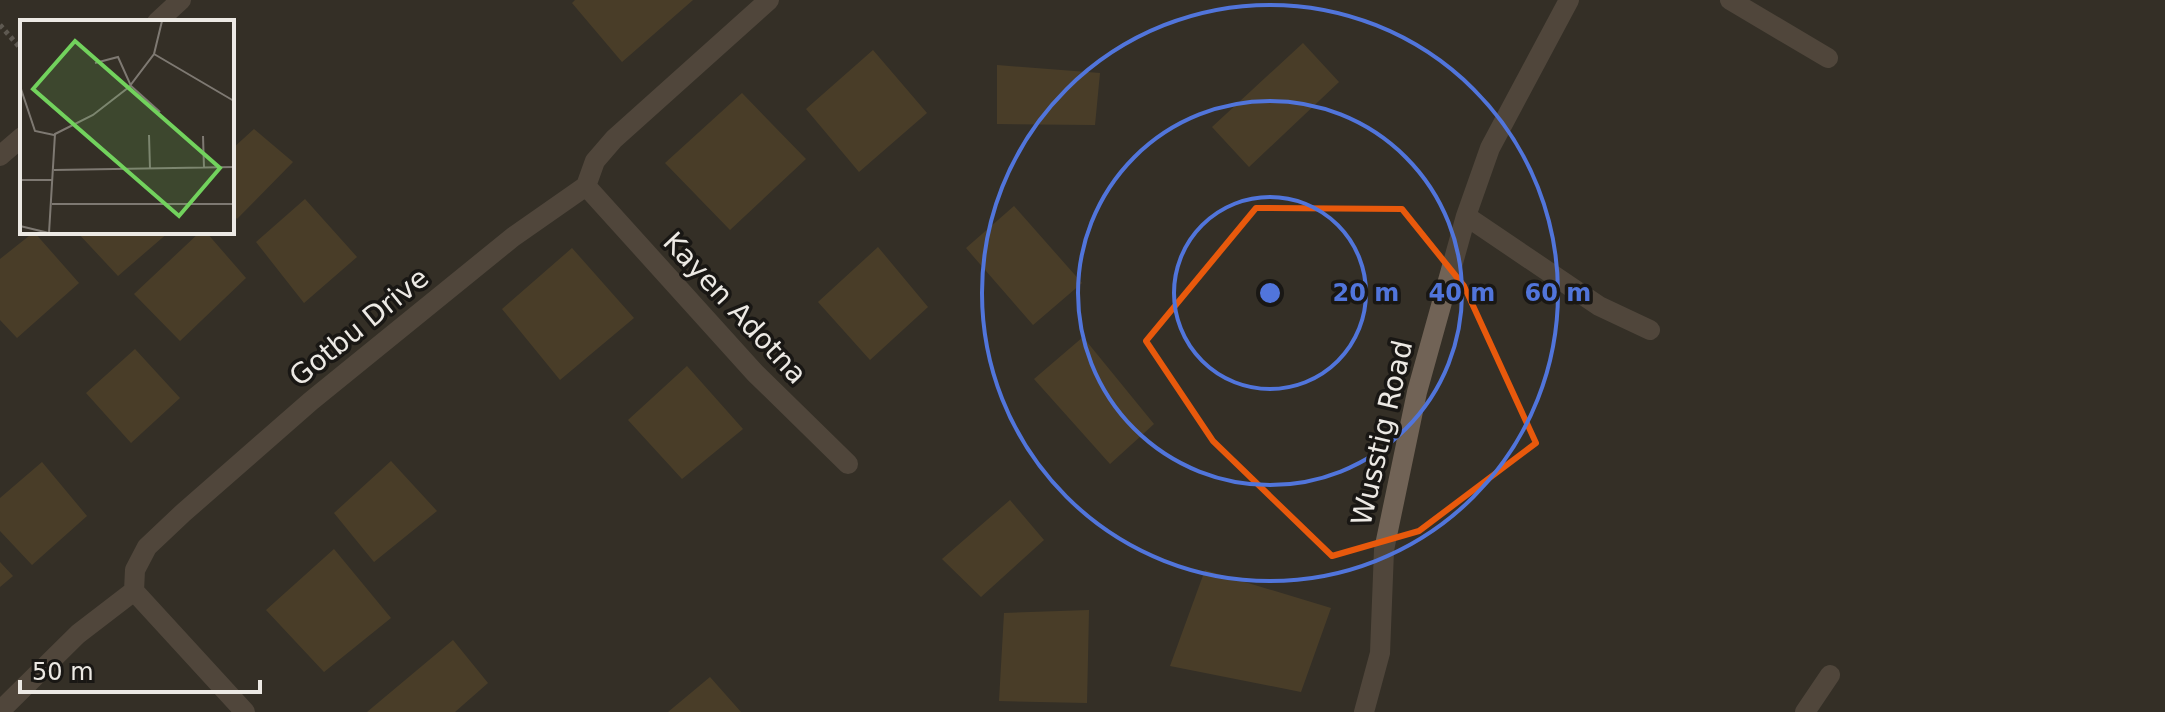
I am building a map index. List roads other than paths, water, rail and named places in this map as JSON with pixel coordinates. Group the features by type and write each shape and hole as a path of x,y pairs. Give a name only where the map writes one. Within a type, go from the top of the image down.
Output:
{"street":[{"path":"159,20 181,0"},
{"name":"Gotbu Drive","path":"134,591 135,570 147,547 183,513 311,401 513,237 586,186 595,161 614,139 769,0"},
{"name":"Wusstig Road","path":"1364,712 1380,653 1384,550 1417,392 1466,216 1490,148 1569,0"},
{"path":"1730,0 1828,58"},
{"path":"0,156 20,139"},
{"name":"Kayen Adotna","path":"586,186 755,373 848,464"},
{"path":"1466,216 1599,306 1650,330"},
{"path":"0,711 78,634 134,591 245,712"},
{"path":"1805,712 1830,675"}]}
